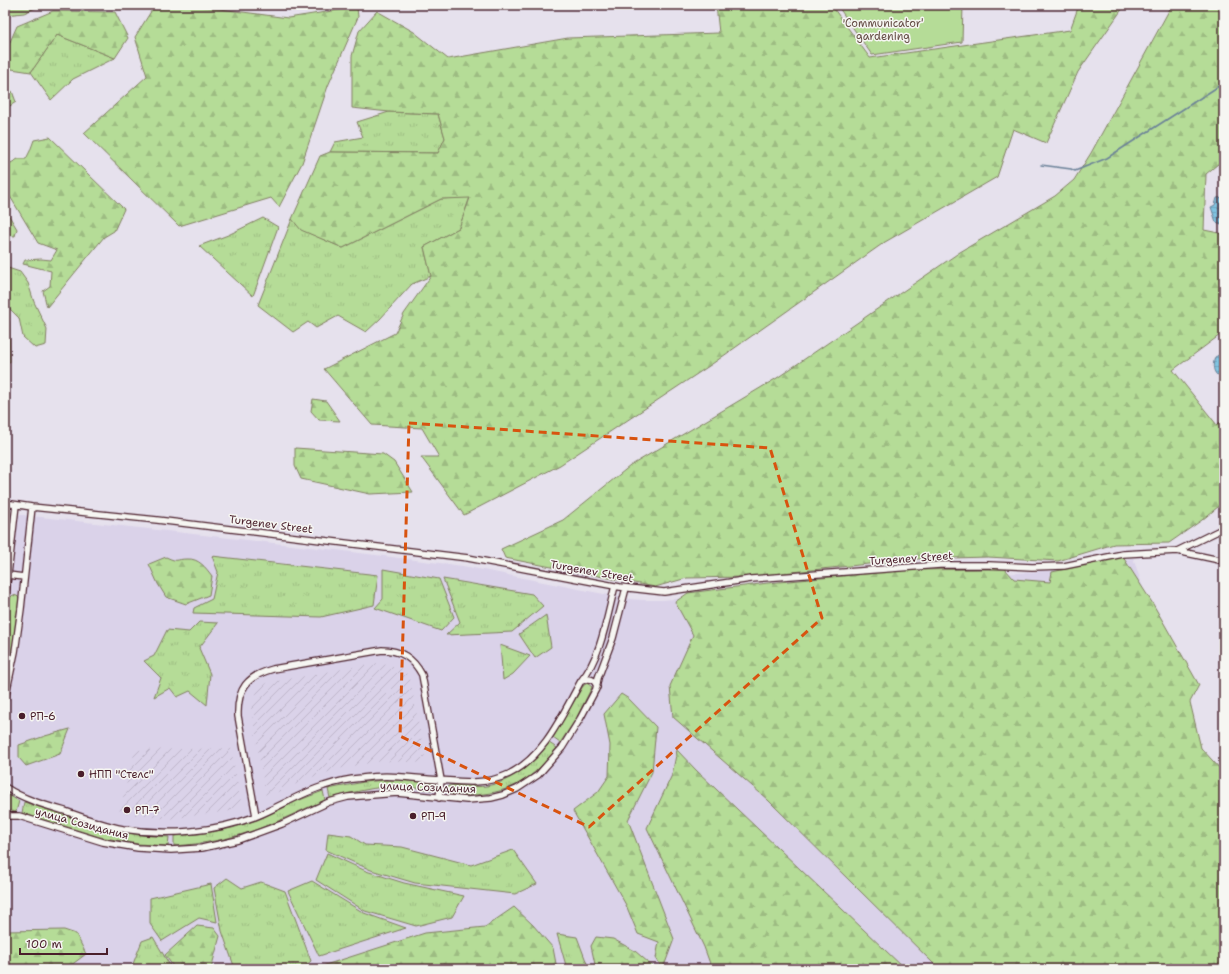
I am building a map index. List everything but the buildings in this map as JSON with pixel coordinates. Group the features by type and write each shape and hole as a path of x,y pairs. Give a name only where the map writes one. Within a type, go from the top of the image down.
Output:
{"street":[{"name":"Turgenev Street","path":"5,503 468,558 626,588 664,592 751,579 940,565 1032,567 1064,566 1123,554 1177,551"},
{"path":"5,600 16,505"},
{"path":"5,699 15,652 32,507"},
{"path":"1177,551 1224,528"},
{"path":"1177,551 1224,561"},
{"path":"8,575 24,577"},
{"name":"улица Созидания","path":"5,787 23,797 104,824 140,831 171,833 200,831 231,824 256,816 324,786 364,777 486,782 508,774 526,763 538,752 548,738 581,681 588,674 594,660 615,586"},
{"name":"улица Созидания","path":"5,816 19,816 103,842 138,848 171,850 202,848 238,840 282,824 329,802 348,797 397,793 468,800 491,798 517,789 528,783 547,766 562,748 580,719 597,687 598,678 613,638 626,588"},
{"path":"256,816 240,725 238,704 243,688 251,678 272,669 382,650 398,652 410,658 419,668 424,682 441,780 439,798"},
{"path":"581,681 591,679 595,682 597,687"}],"highlighted area":[{"path":"409,423 770,448 822,618 589,827 400,736"}],"shaded area":[{"path":"5,513 336,550 463,566 629,599 644,600 662,600 1056,570 1133,558 1224,826 1224,969 5,969"},
{"path":"375,663 401,667 410,678 426,763 383,761 346,767 315,776 266,797 251,709 257,691 267,683"},
{"path":"231,748 242,807 230,811 168,819 119,813 135,750"}],"green space":[{"path":"5,5 42,5 24,13 5,15"},
{"path":"155,5 190,5 288,18 357,7 358,17 328,86 302,163 279,207 271,198 179,226 84,133 147,76 135,37"},
{"path":"416,5 458,5 454,8 427,8"},
{"path":"716,5 831,5 870,58 1070,30 1079,5 1125,5 1078,72 1046,143 1013,129 997,177 885,242 712,364 560,465 464,515 421,457 439,457 422,428 372,425 324,369 395,333 404,314 431,276 424,247 459,228 470,198 441,199 343,248 301,230 292,219 320,156 330,152 438,153 445,138 438,114 389,112 352,108 352,56 359,31 377,11 414,32 448,59 568,38 719,33"},
{"name":"'Communicator' gardening","path":"837,5 963,5 962,42 872,55"},
{"path":"1172,5 1224,5 1224,159 1206,174 1204,230 1224,234 1224,332 1173,370 1217,425 1224,418 1224,502 1202,520 1169,543 1114,544 1058,561 988,557 916,559 745,577 687,578 655,587 505,558 501,549 563,520 630,466 777,378 960,252 1055,196 1074,180 1091,153"},
{"path":"53,11 115,12 128,38 115,58 57,35 31,72 5,68 5,53 17,26"},
{"path":"57,35 115,58 73,79 51,100 31,72"},
{"path":"12,91 16,102 5,109 5,92"},
{"path":"389,112 438,114 445,138 438,153 330,152 335,142 363,137 357,122"},
{"path":"50,137 124,209 114,231 104,237 47,307 43,291 50,286 51,271 23,264 25,260 51,260 57,250 38,243 5,188 5,169 9,164 18,159 26,159 34,140"},
{"path":"470,197 459,228 424,247 431,276 412,284 366,332 338,316 316,328 308,322 293,332 258,305 292,219 302,230 343,248 441,199"},
{"path":"5,209 17,229 15,236 5,235"},
{"path":"263,218 278,227 253,296 199,246 228,235"},
{"path":"5,267 20,272 28,283 34,302 47,329 46,345 35,348 23,337 19,318 11,310 5,308"},
{"path":"5,320 9,321 10,362 5,361"},
{"path":"313,399 326,401 340,421 319,420 311,411"},
{"path":"295,448 383,454 394,462 413,492 370,494 301,479 295,466"},
{"path":"212,556 378,575 374,605 321,617 193,613 194,608 212,599 218,572"},
{"path":"166,557 175,560 191,559 202,564 212,576 209,595 186,604 166,597 149,564"},
{"path":"1123,557 1153,604 1199,685 1190,702 1201,748 1224,773 1224,969 939,969 768,800 673,717 670,686 693,635 675,602 688,593 768,583 906,570 1005,569 1014,579 1050,582 1052,572"},
{"path":"383,569 439,579 454,617 441,631 375,608 383,599"},
{"path":"443,579 532,594 543,606 512,632 446,635 460,622"},
{"path":"13,595 19,598 13,644 7,672 5,671 5,629 10,598"},
{"path":"546,615 551,647 535,658 519,634"},
{"path":"199,622 218,623 199,648 210,674 207,705 190,691 177,697 170,688 154,697 161,678 144,661 154,656 167,630 189,632"},
{"path":"500,645 530,656 513,674 503,680"},
{"path":"587,683 592,687 577,717 560,743 553,738 583,686"},
{"path":"621,694 629,699 656,727 652,772 628,820 674,939 663,969 656,958 659,942 638,934 626,905 573,811 598,792 609,776 610,745 604,714"},
{"path":"70,729 60,754 26,766 19,758 19,745"},
{"path":"549,743 557,748 548,759 530,776 511,787 500,791 474,795 457,795 447,792 446,789 448,786 486,786 505,780 522,770 536,758"},
{"path":"677,750 696,770 905,969 712,969 704,947 647,828 672,775"},
{"path":"385,780 433,783 437,785 432,790 390,786 330,798 328,789 364,782"},
{"path":"323,791 325,800 258,829 238,836 196,844 174,846 174,836 199,834 232,828 257,820 297,801"},
{"path":"5,793 19,801 16,812 5,810"},
{"path":"24,802 103,828 139,835 169,837 168,846 138,844 100,837 22,813"},
{"path":"328,833 351,836 365,845 402,847 471,865 513,850 537,884 515,894 415,883 371,870 326,850"},
{"path":"327,853 366,871 404,883 464,896 452,917 416,926 365,911 316,880"},
{"path":"227,878 242,888 261,882 285,891 311,961 302,969 235,969 222,931 214,888"},
{"path":"312,881 364,913 406,928 319,956 288,891"},
{"path":"211,884 217,922 199,918 162,941 150,924 150,898"},
{"path":"514,907 533,925 553,948 557,969 319,969 322,966 425,933 485,927"},
{"path":"197,926 214,928 220,936 211,969 175,969 165,955"},
{"path":"64,930 76,934 86,954 66,969 5,969 5,931"},
{"path":"557,934 577,937 589,969 567,969"},
{"path":"153,937 172,969 131,969 142,941"},
{"path":"596,937 613,939 635,951 656,969 596,969 591,946"}],"water":[{"path":"1224,197 1224,222 1221,224 1216,222 1211,207 1215,205 1217,198"},
{"path":"1219,355 1224,361 1224,371 1217,375 1214,371 1213,364 1215,357"}],"waterway":[{"path":"1041,165 1071,169 1075,171 1107,158 1219,86 1224,81"}],"place":[{"name":"РП-6","path":"22,716"},
{"name":"НПП \"Стелс\"","path":"81,774"},
{"name":"РП-7","path":"127,810"},
{"name":"РП-9","path":"413,816"}]}
